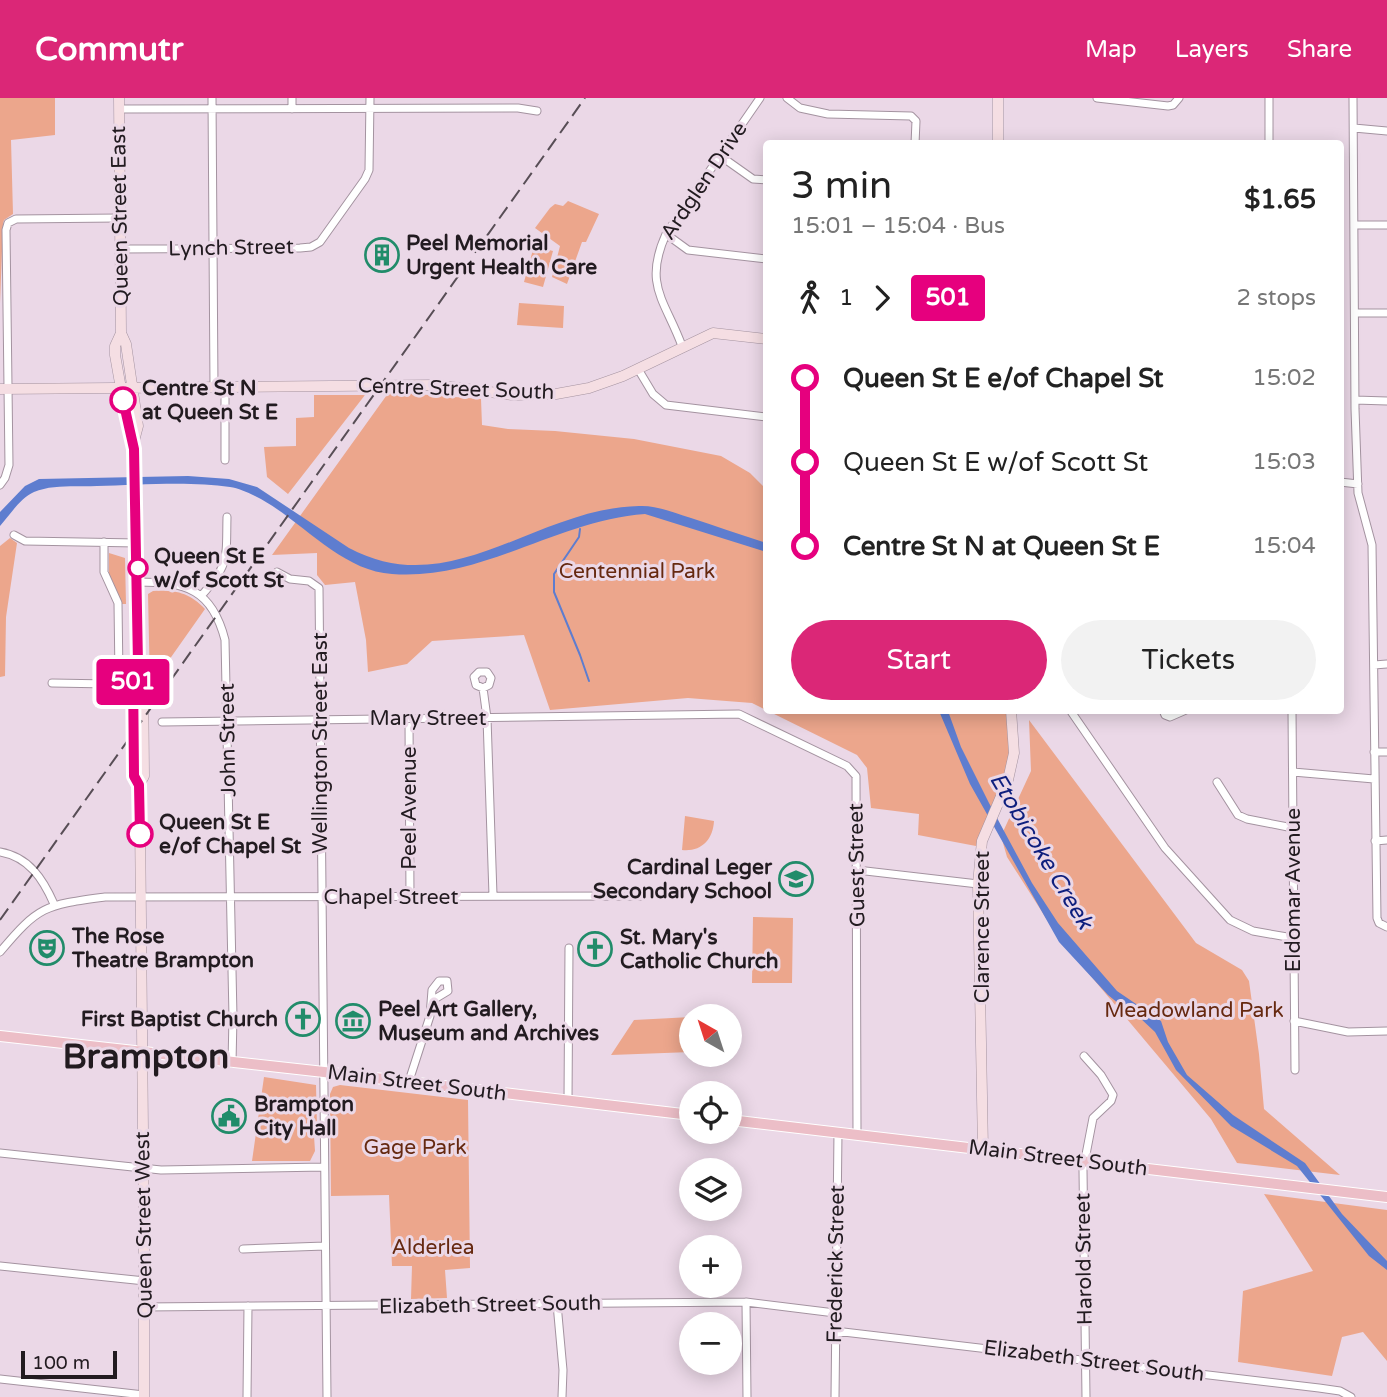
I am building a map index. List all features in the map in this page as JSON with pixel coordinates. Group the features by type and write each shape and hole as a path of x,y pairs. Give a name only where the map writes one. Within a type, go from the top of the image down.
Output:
{"main road":[{"path":"998,98 998,140"},
{"name":"Queen Street East","path":"119,103 121,333 126,345 138,426 134,440 138,664 143,669 144,776 139,785 142,1053"},
{"name":"Queen Street East","path":"121,333 115,346 128,428 134,440"},
{"name":"Centre Street South","path":"4,389 436,385 541,395 589,388 638,369 713,333 763,339"},
{"name":"Clarence Street","path":"984,1149 978,884 980,855 986,828 999,805 1014,753 1011,714"},
{"name":"Main Street South","path":"0,1036 679,1114"},
{"name":"Queen Street West","path":"142,1053 144,1396"},
{"name":"Main Street South","path":"742,1120 1387,1198"}],"street":[{"path":"212,98 214,249 225,460"},
{"path":"292,98 292,109"},
{"path":"370,98 370,109"},
{"name":"Ardglen Drive","path":"682,346 664,307 656,280 657,259 666,234 760,98"},
{"path":"787,98 800,108 828,114 911,116 916,121 915,140"},
{"path":"1097,98 1168,106 1179,98"},
{"path":"1269,98 1269,140"},
{"path":"1353,98 1358,494 1372,545 1377,919 1387,927"},
{"path":"119,103 213,110 518,108 537,111"},
{"name":"Lynch Street","path":"120,248 300,248 311,247 320,242 369,170 370,109"},
{"path":"1354,128 1387,131"},
{"path":"719,155 753,179 763,180"},
{"path":"0,485 9,465 4,389 8,223 16,219 119,218"},
{"path":"1354,225 1387,225"},
{"path":"666,234 688,250 763,259"},
{"path":"1355,313 1387,313"},
{"path":"638,369 653,394 666,405 763,417"},
{"path":"1355,400 1387,401"},
{"path":"1344,482 1358,484"},
{"path":"138,582 171,583 187,587 201,596 224,568 227,517"},
{"path":"14,536 25,541 137,543"},
{"path":"52,683 110,684 119,677 118,603 104,572 104,542"},
{"name":"Wellington Street East","path":"277,572 290,579 316,584 319,588 327,1397"},
{"name":"John Street","path":"201,596 219,619 225,640 232,1063"},
{"path":"1374,665 1387,664"},
{"path":"483,688 487,718 493,895"},
{"name":"Guest Street","path":"693,715 739,714 850,769 856,776 857,1134"},
{"path":"1073,714 1165,848 1230,920 1253,931 1293,938"},
{"name":"Eldomar Avenue","path":"1289,714 1293,772 1294,1070"},
{"name":"Mary Street","path":"162,722 693,715"},
{"name":"Peel Avenue","path":"408,719 410,897"},
{"path":"1374,752 1387,752"},
{"path":"1293,772 1374,779"},
{"path":"1217,782 1238,816 1293,828"},
{"path":"1375,841 1387,840"},
{"path":"0,852 18,858 36,871 54,904 26,922 0,952"},
{"path":"857,870 978,884"},
{"name":"Chapel Street","path":"54,904 105,897 641,896"},
{"path":"568,1101 569,948"},
{"path":"409,1082 433,1000"},
{"path":"1294,1021 1348,1032 1387,1031"},
{"name":"Harold Street","path":"1084,1056 1101,1074 1113,1095 1111,1101 1093,1118 1085,1162 1086,1397"},
{"name":"Frederick Street","path":"835,1397 838,1132"},
{"path":"0,1153 161,1170 324,1167"},
{"path":"243,1250 325,1246"},
{"path":"0,1266 145,1281"},
{"path":"746,1302 747,1397"},
{"name":"Elizabeth Street South","path":"144,1307 746,1302 835,1313"},
{"path":"557,1304 563,1370 562,1397"},
{"path":"247,1397 248,1306"},
{"name":"Elizabeth Street South","path":"835,1331 1340,1391 1351,1397"},
{"path":"0,1379 144,1396"}],"green space":[{"path":"0,98 55,98 55,135 11,140 13,214 4,220 3,224 0,303"},
{"path":"568,201 599,214 586,242 582,242 567,284 552,277 560,246 535,228 550,208 555,204 563,206"},
{"path":"534,246 553,251 543,287 524,282"},
{"path":"519,303 564,306 563,328 517,325"},
{"name":"Centennial Park","path":"389,392 481,399 482,425 634,439 721,456 750,473 763,486 763,708 752,703 688,698 550,710 524,635 432,641 407,664 368,672 366,640 355,582 325,585 317,575 317,553 272,555"},
{"path":"314,395 365,395 288,494 267,477 264,447 296,446 296,418 314,417"},
{"path":"10,538 17,543 6,617 5,676 0,677 0,546"},
{"path":"109,553 125,558 126,604 122,604 109,574"},
{"path":"153,591 181,593 205,609 150,687 148,594"},
{"path":"774,714 1007,714 1010,760 1002,792 976,846 918,835 919,814 871,808 867,768 857,755"},
{"name":"Meadowland Park","path":"1029,720 1196,943 1242,970 1249,981 1264,1109 1340,1175 1237,1163 1211,1119 1058,937 1007,857 1001,836 1031,771"},
{"path":"685,816 714,821 708,839 695,849 682,850"},
{"path":"753,917 793,918 792,983 752,983"},
{"path":"679,1018 679,1052 611,1055 634,1020"},
{"path":"264,1077 316,1085 317,1128 314,1136 315,1151 310,1161 252,1161"},
{"name":"Gage Park","path":"340,1085 468,1100 470,1268 445,1270 447,1298 411,1299 412,1266 392,1266 389,1195 331,1196 330,1094 333,1087"},
{"path":"1264,1194 1387,1210 1387,1361 1363,1332 1342,1337 1332,1376 1238,1362 1243,1291 1313,1271"}],"water":[{"path":"188,476 229,479 257,487 349,548 387,562 423,565 459,559 564,521 601,511 639,506 665,510 763,542 763,551 645,514 581,527 488,560 457,568 425,574 392,574 355,564 249,493 233,488 198,484 49,488 24,498 0,526 0,512 25,486 39,479"},
{"path":"940,714 949,714 961,747 989,803 1032,883 1058,923 1117,991 1161,1021 1168,1042 1187,1075 1233,1115 1305,1163 1342,1214 1387,1261 1387,1270 1369,1256 1297,1166 1231,1126 1176,1070 1155,1032 1108,995 1059,942 970,784"}],"waterway":[{"name":"Etobicoke Creek","path":"580,529 579,537 554,574 554,592 589,681"}],"railway":[{"path":"0,920 585,98"}],"bus line":[{"name":"501","path":"123,400 128,428 134,440 138,664 133,669 134,776 139,785 140,834"}],"place":[{"name":"Peel Memorial Urgent Health Care","path":"382,255"},
{"name":"Centre St N at Queen St E","path":"123,400"},
{"name":"Queen St E w/of Scott St","path":"138,568"},
{"name":"Queen St E e/of Chapel St","path":"140,834"},
{"name":"Cardinal Leger Secondary School","path":"796,879"},
{"name":"The Rose Theatre Brampton","path":"47,948"},
{"name":"St. Mary's Catholic Church","path":"595,949"},
{"name":"First Baptist Church","path":"303,1019"},
{"name":"Peel Art Gallery, Museum and Archives","path":"353,1021"},
{"name":"Brampton City Hall","path":"229,1116"}],"district":[{"name":"Brampton","path":"146,1057"}],"park label":[{"name":"Alderlea","path":"433,1247"}]}
